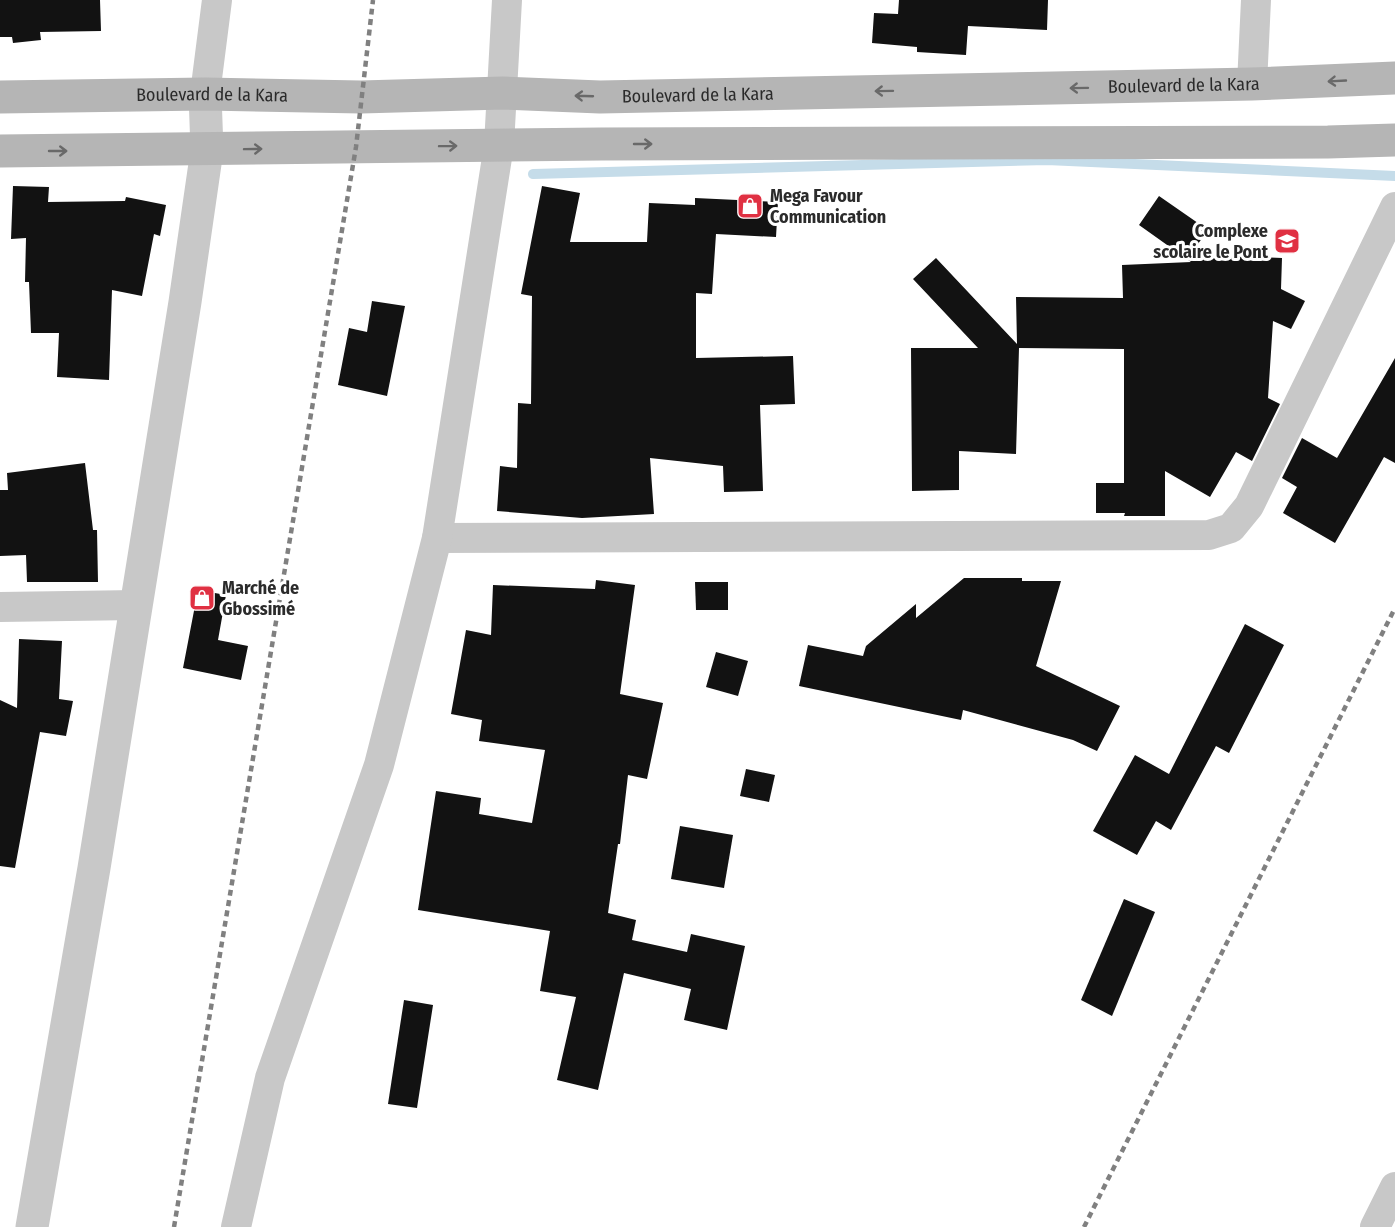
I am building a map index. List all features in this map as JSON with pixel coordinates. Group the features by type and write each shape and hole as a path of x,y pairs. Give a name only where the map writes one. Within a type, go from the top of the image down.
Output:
{"main road":[{"name":"Boulevard de la Kara","path":"0,97 205,94 361,97 503,91 600,97 1395,78"},
{"path":"0,152 499,145 1395,140"}],"street":[{"path":"32,1227 137,605 185,302 207,150 205,94 217,0"},
{"path":"236,1227 270,1078 379,765 437,538 499,145 507,0"},
{"path":"1252,83 1256,0"},
{"path":"437,538 1209,535 1231,528 1249,506 1395,207"},
{"path":"0,607 137,605"},
{"path":"1375,1227 1395,1187"}],"building":[{"path":"0,0 100,0 101,31 40,32 41,40 13,43 12,37 0,37"},
{"path":"899,0 1048,0 1047,30 968,26 966,55 917,52 917,47 872,43 874,13 898,14"},
{"path":"13,186 49,187 48,202 125,201 126,197 166,205 160,236 154,234 142,296 112,290 109,380 57,377 59,333 31,333 29,282 25,282 26,238 11,239"},
{"path":"542,186 580,193 570,242 647,242 649,203 695,205 695,198 778,202 776,237 716,234 712,294 696,293 696,358 793,356 795,404 760,405 763,491 724,492 723,466 650,458 654,514 582,518 497,511 500,466 517,468 518,403 531,404 532,296 521,294"},
{"path":"1159,196 1208,230 1190,255 1282,258 1281,289 1305,301 1291,329 1273,321 1268,398 1280,404 1252,461 1236,452 1210,497 1165,471 1165,516 1096,513 1096,483 1124,483 1124,349 1019,348 1016,454 959,451 959,490 912,491 911,348 978,348 913,279 936,258 1017,344 1016,297 1123,298 1122,265 1191,262 1139,225"},
{"path":"372,301 405,306 387,396 338,385 349,328 367,332"},
{"path":"1395,358 1395,463 1384,457 1335,543 1283,513 1297,487 1282,478 1302,438 1337,458"},
{"path":"85,463 93,530 97,530 98,582 27,582 26,555 0,556 0,490 8,490 7,473"},
{"path":"964,578 1061,581 1036,666 1120,706 1097,751 1073,740 963,710 961,720 799,686 808,645 863,656 866,646 916,604 916,618"},
{"path":"596,580 635,585 620,694 663,703 647,779 628,775 620,844 618,844 608,913 636,920 632,940 687,952 691,934 745,946 727,1030 684,1020 691,989 624,973 598,1090 557,1080 576,997 540,991 550,931 418,910 436,791 481,798 479,814 532,823 545,750 479,741 482,720 451,714 466,630 491,635 493,585 595,589"},
{"path":"695,582 728,582 728,610 696,610"},
{"path":"198,590 226,595 218,640 248,646 241,680 183,668"},
{"path":"1245,624 1284,645 1229,753 1216,746 1171,830 1156,821 1137,855 1093,831 1135,755 1169,774"},
{"path":"19,639 62,641 59,699 73,701 66,736 40,732 15,868 0,866 0,700 17,708"},
{"path":"716,652 748,661 738,696 706,687"},
{"path":"746,769 775,775 769,802 740,796"},
{"path":"680,826 733,835 724,888 671,879"},
{"path":"1124,899 1155,912 1112,1016 1081,1000"},
{"path":"404,1000 433,1005 417,1108 388,1104"}],"waterway":[{"path":"533,174 1047,160 1395,176"}],"railway":[{"path":"174,1227 356,147 373,0"},
{"path":"1084,1227 1395,608"}],"place":[{"name":"Mega Favour Communication","path":"750,206"},
{"name":"Complexe scolaire le Pont","path":"1287,241"},
{"name":"Marché de Gbossimé","path":"202,598"}]}
